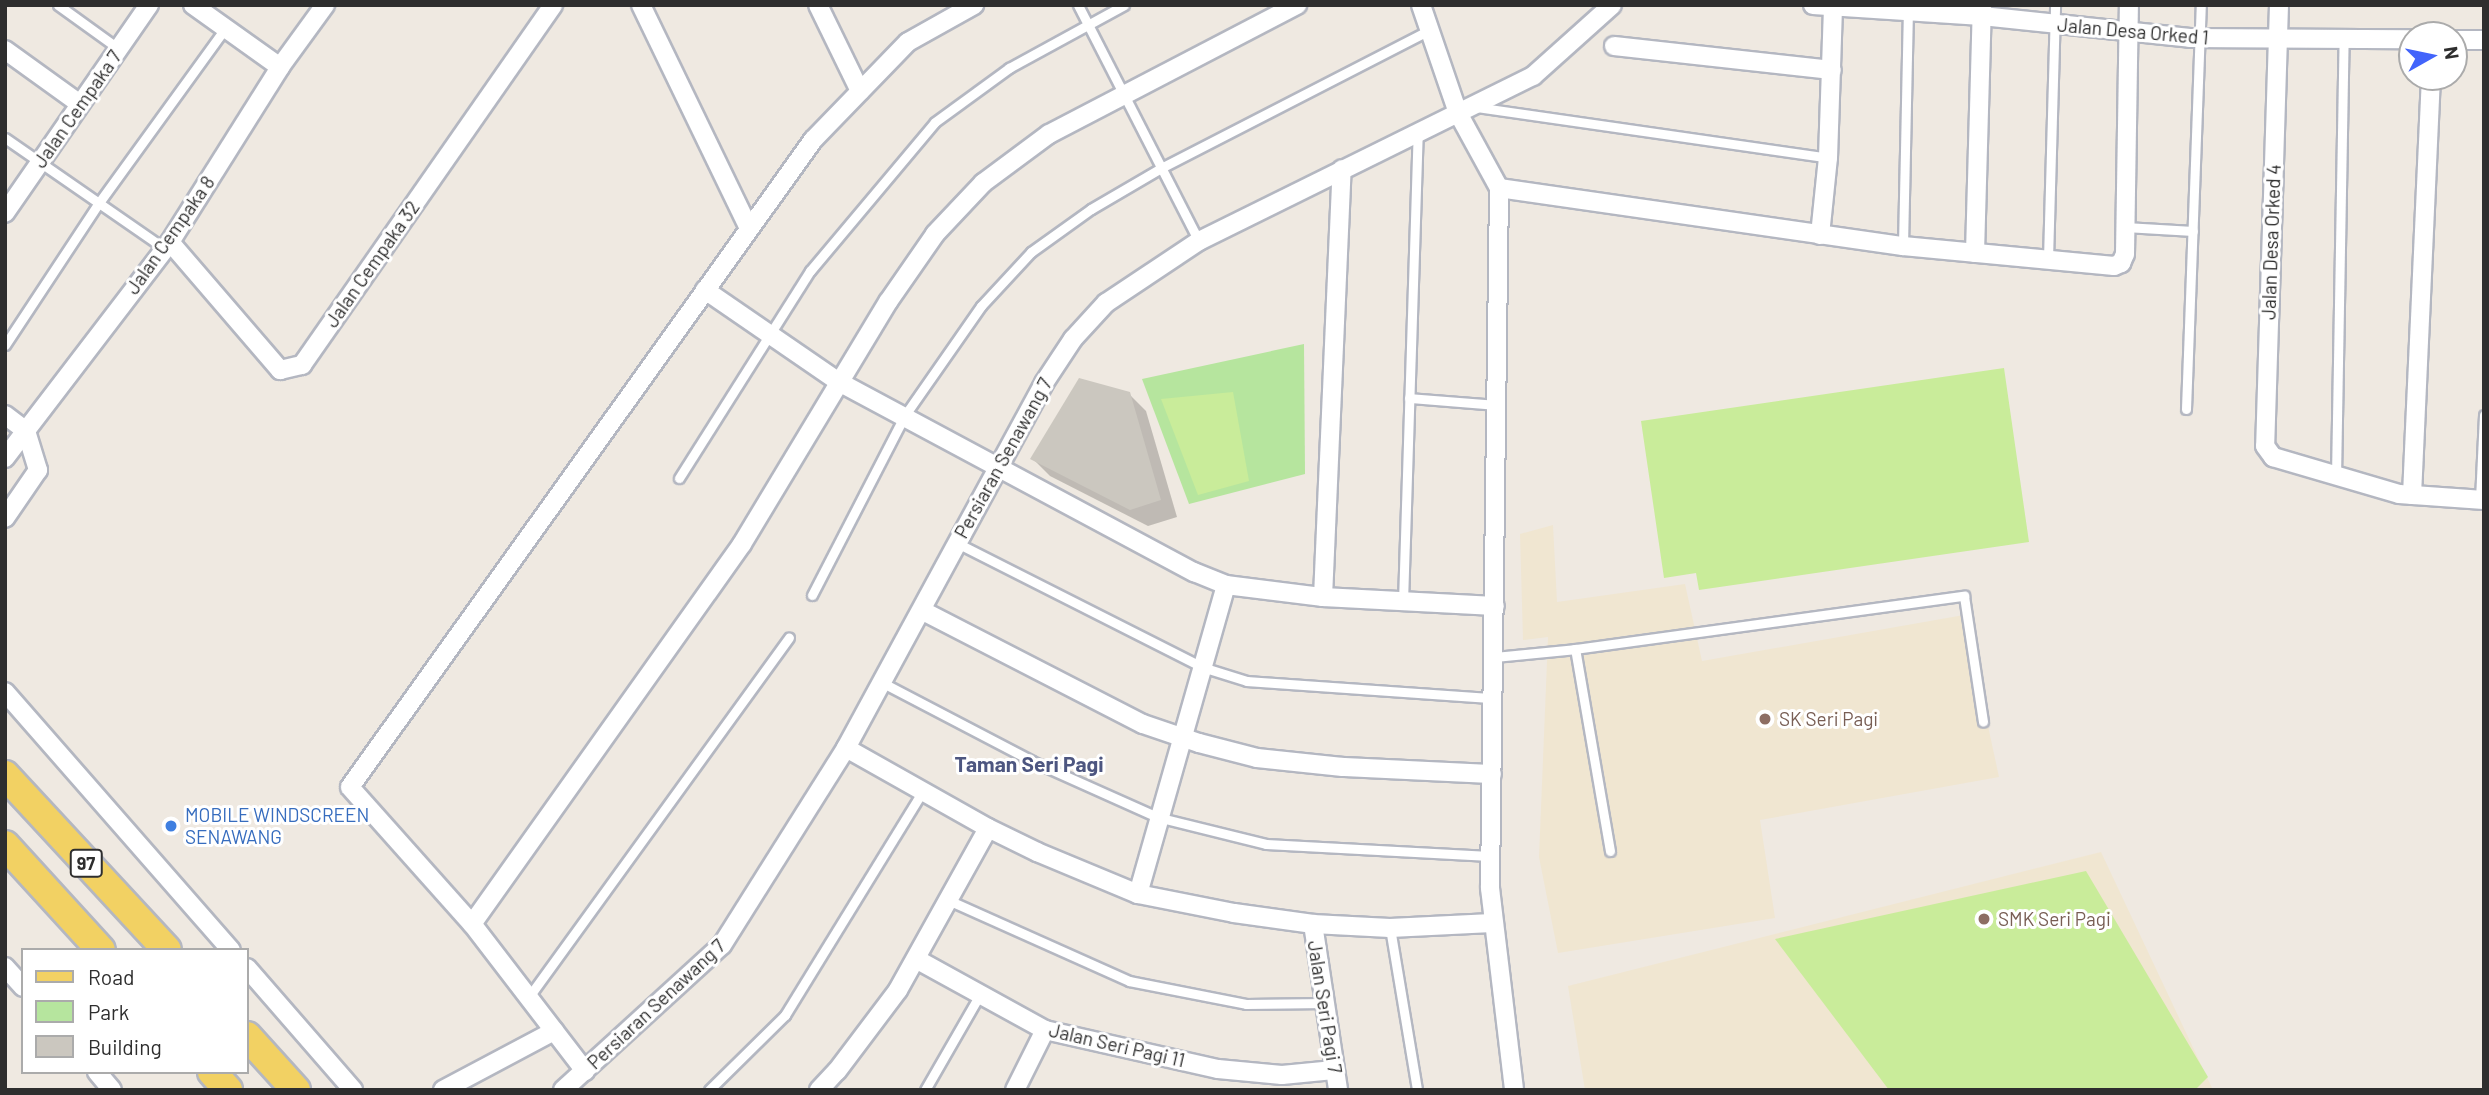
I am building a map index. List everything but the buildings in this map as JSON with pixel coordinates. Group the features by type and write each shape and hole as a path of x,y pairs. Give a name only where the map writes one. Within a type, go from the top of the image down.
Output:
{"main road":[{"name":"97","path":"5,775 165,948"},
{"name":"97","path":"5,845 99,948"},
{"path":"248,1037 296,1090"},
{"path":"214,1074 228,1090"}],"street":[{"name":"Jalan Cempaka 7","path":"5,213 149,5"},
{"path":"193,5 280,67"},
{"name":"Jalan Cempaka 32","path":"167,245 280,370 302,365 553,5"},
{"path":"641,5 749,228"},
{"path":"818,5 860,91"},
{"path":"573,1083 554,1031 472,924 350,788 813,140 908,42 974,5"},
{"path":"472,924 743,544 888,302 935,234 983,183 1049,134 1297,5"},
{"path":"1420,5 1499,188 1496,606 1490,856 1492,923 1514,1090"},
{"name":"Persiaran Senawang 7","path":"573,1083 722,945 846,748 923,611 955,542 1073,339 1106,303 1199,241 1533,76 1612,5"},
{"name":"Jalan Desa Orked 1","path":"1813,5 2055,14 2128,31 2200,38 2398,39"},
{"path":"1499,188 1903,246 2114,266 2121,263 2125,254 2129,5"},
{"name":"Jalan Desa Orked 4","path":"2279,5 2265,446 2273,457 2336,477"},
{"name":"Jalan Cempaka 8","path":"5,458 167,245 280,67 323,6"},
{"path":"1820,235 1828,158 1833,6"},
{"path":"1975,253 1982,11"},
{"path":"1615,46 1832,70"},
{"path":"5,50 80,104"},
{"path":"2412,495 2430,91"},
{"path":"1323,597 1342,169"},
{"path":"705,290 839,383 905,415 1194,572 1226,585 1323,597 1496,606"},
{"path":"5,415 26,431 38,470 5,518"},
{"path":"2336,477 2412,495 2482,500"},
{"path":"1138,894 1157,817 1226,585"},
{"path":"923,611 1143,724 1182,737 1257,758 1343,767 1492,774"},
{"path":"5,692 229,948"},
{"path":"846,748 988,828 1138,894 1234,914 1313,924 1390,928 1492,923"},
{"path":"819,1090 837,1071 890,1000 916,959 988,828"},
{"name":"Jalan Seri Pagi 7","path":"1313,924 1338,1090"},
{"name":"Jalan Seri Pagi 11","path":"916,959 1045,1030 1218,1069 1282,1075 1334,1070"},
{"path":"5,967 21,985"},
{"path":"248,969 353,1090"},
{"path":"1014,1090 1045,1030"},
{"path":"443,1090 554,1031"},
{"path":"99,1074 112,1090"}],"lane":[{"path":"58,5 119,49"},
{"path":"1077,5 1199,241"},
{"path":"680,478 810,271 935,122 1009,68 1124,5"},
{"path":"2186,409 2201,5"},
{"path":"1903,246 1908,9"},
{"path":"2048,259 2055,14"},
{"path":"5,345 99,204 226,27"},
{"path":"811,595 905,415 981,306 1031,252 1091,209 1161,168 1431,29"},
{"path":"2336,477 2344,39"},
{"path":"1466,110 1828,158"},
{"path":"1403,602 1418,133"},
{"path":"5,138 99,204 167,245"},
{"path":"2125,227 2193,231"},
{"path":"1409,398 1496,405"},
{"path":"2482,500 2484,415"},
{"path":"955,542 1202,667 1247,681 1494,698"},
{"path":"1494,657 1575,649 1964,596 1983,722"},
{"path":"528,998 789,638"},
{"path":"1575,649 1610,851"},
{"path":"883,683 1032,761 1157,817 1266,844 1490,856"},
{"path":"709,1090 785,1015 922,792"},
{"path":"948,900 1129,981 1245,1004 1326,1003"},
{"path":"1390,928 1417,1090"},
{"path":"925,1090 979,996"}],"shaded area":[{"name":"SK Seri Pagi","path":"1553,525 1557,602 1685,584 1702,661 1964,615 1999,777 1760,820 1775,918 1558,953 1539,857 1548,637 1523,640 1520,534"},
{"name":"SMK Seri Pagi","path":"2101,852 2213,1090 1585,1090 1568,986"}],"green space":[{"path":"1304,344 1305,474 1189,504 1142,379"},
{"path":"2004,368 2029,542 1699,590 1696,573 1664,578 1641,421"},
{"path":"1233,392 1249,481 1198,495 1161,399"},
{"name":"SMK Seri Pagi","path":"2086,871 2208,1077 2195,1090 1889,1090 1775,939"}],"place":[{"name":"SK Seri Pagi","path":"1765,719"},
{"name":"MOBILE WINDSCREEN SENAWANG","path":"171,826"},
{"name":"SMK Seri Pagi","path":"1984,919"}],"district":[{"name":"Taman Seri Pagi","path":"1029,764"}]}
